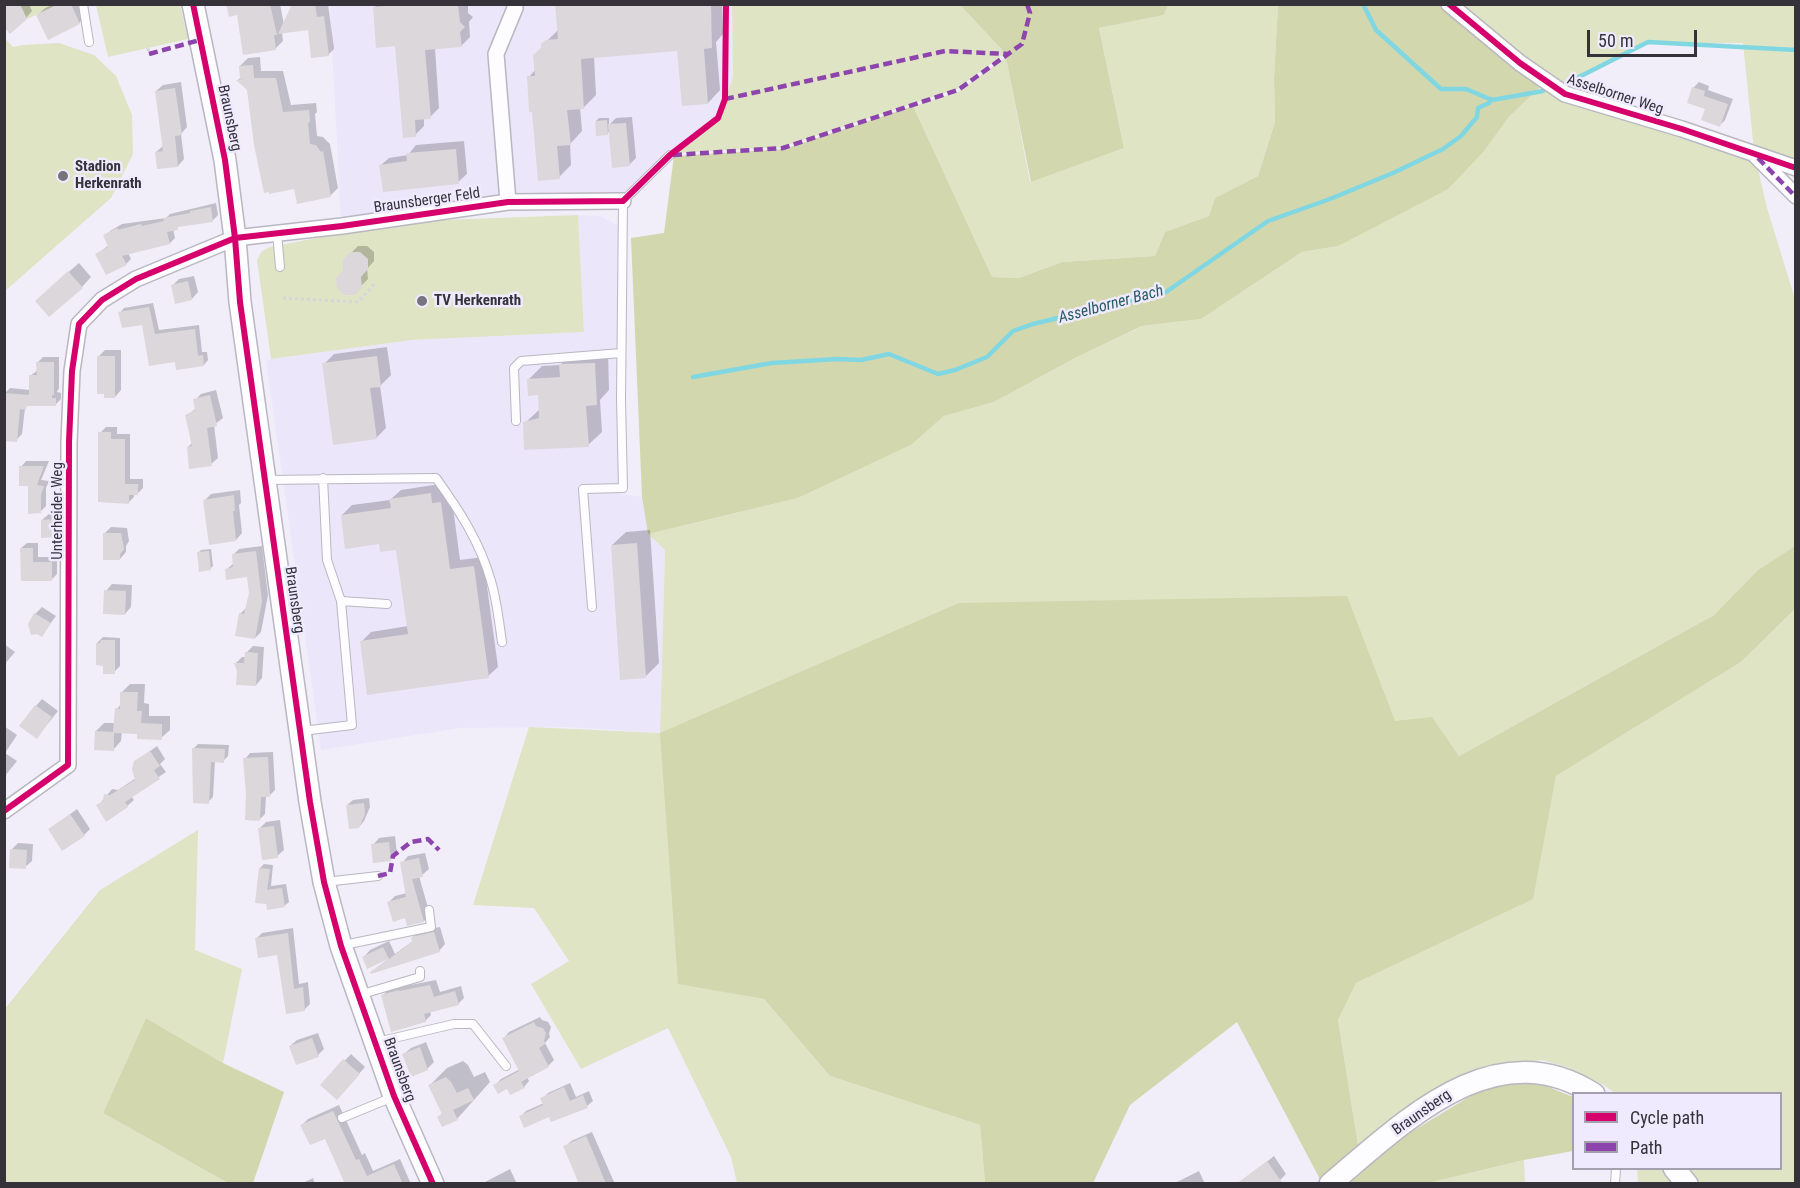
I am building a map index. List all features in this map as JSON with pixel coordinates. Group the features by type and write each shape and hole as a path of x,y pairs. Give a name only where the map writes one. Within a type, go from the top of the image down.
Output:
{"main road":[{"name":"Braunsberg","path":"193,4 225,160 236,238 240,302 310,802 324,882 357,996 394,1096 433,1184"},
{"name":"Braunsberg","path":"1330,1184 1411,1118 1444,1095 1480,1078 1510,1072 1539,1073 1564,1079 1590,1092"},
{"path":"1676,1170 1688,1184"}],"street":[{"path":"508,202 496,54 512,6"},
{"name":"Asselborner Weg","path":"1453,6 1520,63 1564,94 1750,151 1796,168"},
{"path":"1750,151 1796,195"},
{"name":"Braunsberger Feld","path":"236,238 342,226 508,202 623,201"},
{"name":"Unterheider Weg","path":"4,811 68,765 69,442 72,371 79,324 102,300 136,279 236,238"}],"lane":[{"path":"83,4 89,42"},
{"path":"592,607 583,489 623,488 621,353 623,201 670,155"},
{"path":"276,233 280,267"},
{"path":"516,421 514,368 517,364 621,353"},
{"path":"301,732 352,725 341,601 327,560 323,478"},
{"path":"265,480 436,478 463,516 483,555 492,583 502,642"},
{"path":"341,601 387,604"},
{"path":"324,882 378,876"},
{"path":"341,946 431,927 429,910"},
{"path":"357,996 420,977 420,971"},
{"path":"376,1043 454,1024 473,1024 506,1066"},
{"path":"342,1118 394,1096"}],"path":[{"path":"148,48 149,54"},
{"path":"283,298 358,302 375,283"}],"shaded area":[{"path":"330,5 732,5 733,77 720,117 675,153 669,154 635,198 612,197 341,223"},
{"path":"578,215 600,216 619,226 620,494 642,497 648,534 665,550 660,733 569,727 460,728 321,750 266,360 412,340 584,332"}],"green space":[{"path":"1461,4 1795,5 1795,165 1754,151 1743,43 1648,44 1561,88"},
{"path":"20,5 58,5 27,19"},
{"path":"96,5 180,5 188,39 108,57"},
{"path":"732,5 960,5 1005,53 957,89 782,147 675,153 720,116 733,77"},
{"path":"960,5 1168,5 1164,15 1099,28 1124,148 1031,182 1005,53"},
{"path":"1168,5 1278,5 1274,78 1275,122 1258,176 1215,198 1209,216 1165,232 1155,256 1062,262 1019,278 992,277 913,106 958,92 1006,57 1030,182 1124,148 1099,28 1164,15"},
{"path":"1278,5 1444,5 1542,85 1508,118 1485,150 1448,189 1338,246 1302,252 1201,319 1142,326 1075,358 994,402 944,416 911,445 798,498 648,534 642,497 631,238 664,233 674,156 784,149 913,106 992,277 1019,278 1062,262 1155,256 1165,232 1209,216 1215,198 1258,176 1275,122 1274,78"},
{"name":"Stadion Herkenrath","path":"4,37 13,47 59,43 94,55 116,76 132,115 133,154 111,198 5,291"},
{"name":"Asselborner Bach","path":"1542,85 1756,161 1767,208 1795,299 1795,546 1758,570 1714,615 1459,756 1432,718 678,983 764,999 830,1076 980,1125 985,1183 737,1183 731,1157 668,1028 581,1069 531,984 569,961 534,908 473,905 529,727 660,733 665,550 648,534 798,498 911,445 944,416 994,402 1075,358 1143,326 1201,319 1302,252 1338,246 1485,150 1508,118"},
{"name":"TV Herkenrath","path":"578,215 584,332 412,340 271,359 257,260 262,251 270,247 337,234 443,220"},
{"path":"1795,546 1795,609 1741,662 1556,776 1533,899 1356,983 1338,1020 1359,1151 1322,1183 1237,1022 1130,1105 1093,1183 985,1183 980,1125 830,1076 764,999 678,984 660,733 959,603 1347,596 1395,721 1432,717 1459,756 1714,615 1758,570"},
{"path":"1795,609 1795,1183 1699,1183 1688,1170 1782,1170 1782,1092 1614,1092 1569,1068 1542,1060 1473,1070 1424,1098 1359,1151 1338,1020 1356,983 1532,899 1556,776 1741,662"},
{"path":"198,830 195,950 242,969 223,1063 146,1018 103,1113 228,1183 5,1183 4,1010 100,890"},
{"path":"146,1018 223,1063 284,1092 253,1183 228,1183 103,1113"},
{"path":"1536,1082 1572,1097 1572,1151 1428,1183 1344,1184 1411,1132 1482,1089 1506,1083"},
{"path":"1524,1160 1525,1183 1428,1183"},
{"path":"1637,1170 1662,1170 1674,1183 1638,1183"}],"building":[{"path":"4,4 20,4 27,19 10,34 4,27"},
{"path":"58,4 71,4 80,24 48,40 36,15"},
{"path":"226,4 270,4 277,35 274,35 276,50 243,55 237,15 229,17"},
{"path":"292,4 315,4 317,17 324,16 329,56 311,58 308,30 278,34"},
{"path":"458,4 460,22 465,27 460,32 462,47 425,50 431,119 415,120 416,137 403,138 395,46 376,48 373,7"},
{"path":"555,4 711,4 712,48 704,49 708,104 682,106 677,51 581,59 584,109 567,110 571,145 557,146 560,179 538,181 527,76 535,76 533,55 541,48 541,44 546,40 558,39"},
{"path":"253,65 254,78 276,78 283,112 309,110 310,144 316,145 321,152 323,151 331,197 297,204 294,189 264,193 254,145 247,90 236,80 243,79 240,79 239,66"},
{"path":"1692,87 1705,91 1704,96 1728,104 1720,127 1701,120 1705,109 1687,103"},
{"path":"175,88 182,135 175,136 178,167 157,169 155,152 163,151 155,91"},
{"path":"607,120 608,135 596,136 595,121"},
{"path":"626,123 630,166 612,168 608,124"},
{"path":"456,149 459,184 383,192 379,165 407,161 406,153"},
{"path":"211,207 213,222 178,227 178,230 167,232 170,244 122,256 127,265 106,275 95,254 108,247 103,235 117,228 118,230 141,224 142,226 164,221 163,218"},
{"path":"350,252 360,252 368,259 368,269 361,277 362,287 355,295 344,295 337,288 336,278 343,270 343,260"},
{"path":"68,271 83,288 49,317 35,301"},
{"path":"188,281 192,300 175,304 171,285"},
{"path":"149,307 155,334 195,329 198,356 203,355 204,366 176,370 175,362 149,366 142,325 122,328 118,312"},
{"path":"97,356 115,356 115,398 104,398 104,394 97,394"},
{"path":"377,356 381,387 370,388 377,439 333,445 322,363"},
{"path":"36,362 54,362 54,395 52,398 56,398 56,406 26,406 26,410 20,409 17,442 4,441 4,393 29,395 29,375 37,375"},
{"path":"595,363 597,405 586,406 589,447 524,450 523,422 539,418 538,395 528,396 527,379 560,377 559,364"},
{"path":"210,395 217,426 207,428 212,466 189,469 187,447 192,446 185,415 195,410 193,399"},
{"path":"98,432 111,432 111,439 125,439 125,484 138,484 138,495 129,495 129,504 98,502"},
{"path":"19,466 44,466 37,485 44,486 41,495 41,513 28,514 28,486 19,486"},
{"path":"431,493 432,503 441,502 450,569 474,566 489,678 367,695 360,641 408,634 396,550 380,552 379,544 345,549 341,515 391,508 389,499"},
{"path":"234,495 236,541 209,545 203,500"},
{"path":"56,519 57,537 41,538 41,520"},
{"path":"103,533 121,533 124,549 120,554 120,560 103,560"},
{"path":"637,543 646,678 620,680 611,545"},
{"path":"20,548 33,548 33,562 52,562 52,581 21,581"},
{"path":"209,551 211,570 199,572 197,552"},
{"path":"256,551 262,601 255,639 235,636 239,613 244,614 249,593 247,577 226,580 225,569 233,567 232,554"},
{"path":"104,590 126,591 125,615 103,614"},
{"path":"34,613 51,623 42,637 37,634 31,635 28,624"},
{"path":"101,640 115,640 115,674 103,674 103,666 96,665 96,643 100,643"},
{"path":"245,652 258,653 256,686 236,685 237,671 234,663 244,663"},
{"path":"120,692 138,692 137,711 142,711 141,723 162,724 162,740 137,739 137,734 114,733 114,751 94,750 95,731 113,732 115,708 120,709"},
{"path":"35,705 52,717 37,739 19,726"},
{"path":"192,748 225,749 224,763 211,762 209,804 193,803"},
{"path":"150,751 160,766 154,770 160,779 125,802 128,807 106,822 96,805 103,801 104,794 110,795 135,780 132,769 134,761"},
{"path":"268,757 270,797 261,797 260,821 245,820 246,794 243,758"},
{"path":"364,803 365,814 359,828 349,829 346,805"},
{"path":"70,814 85,836 62,851 48,829"},
{"path":"274,826 278,858 262,860 258,828"},
{"path":"389,842 391,861 373,863 371,844"},
{"path":"10,849 27,850 26,869 9,868"},
{"path":"419,858 423,877 412,879 424,922 407,926 405,918 393,922 387,902 406,897 400,862"},
{"path":"259,868 270,869 267,890 282,888 285,907 267,910 266,901 266,904 255,903"},
{"path":"434,932 440,952 371,974 370,972 388,959 367,969 362,957 383,947 389,959 412,942 411,937"},
{"path":"288,933 294,989 303,987 305,1011 286,1014 277,955 258,958 255,938"},
{"path":"430,985 434,997 455,991 459,1005 424,1014 426,1022 391,1032 381,995"},
{"path":"534,1022 536,1026 543,1028 546,1034 545,1044 539,1048 549,1067 521,1082 525,1088 510,1095 507,1089 498,1094 493,1085 519,1071 502,1038"},
{"path":"312,1038 319,1057 296,1065 289,1046"},
{"path":"420,1047 428,1070 411,1077 402,1054"},
{"path":"343,1059 360,1074 337,1100 320,1085"},
{"path":"446,1077 457,1093 468,1088 474,1100 453,1110 458,1120 442,1127 437,1117 442,1114 428,1085"},
{"path":"564,1087 570,1101 583,1095 588,1108 551,1122 549,1117 524,1128 519,1116 543,1105 540,1098"},
{"path":"333,1111 356,1160 359,1159 367,1176 394,1164 403,1184 345,1184 325,1139 310,1145 300,1125"},
{"path":"586,1136 606,1184 579,1184 563,1146"},
{"path":"1267,1161 1283,1184 1236,1184"}],"waterway":[{"name":"Asselborner Bach","path":"1363,4 1376,30 1441,89 1466,89 1492,100 1543,91"},
{"name":"Asselborner Bach","path":"1577,78 1648,42 1796,50"},
{"name":"Asselborner Bach","path":"693,377 772,363 837,359 861,360 889,354 938,374 955,370 987,357 1013,331 1033,324 1166,292 1268,221 1330,199 1443,149 1461,136 1477,117 1478,108 1489,103 1491,99"}],"marked path":[{"path":"673,155 783,148 958,90 1022,44 1030,13 1027,4"},
{"path":"149,54 200,40"},
{"path":"725,99 945,51 1008,54"},
{"path":"1758,158 1796,197"},
{"path":"378,876 390,873 393,856 411,842 428,839 439,850"}],"cycle path":[{"path":"193,4 225,160 240,302 310,802 324,882 341,946 394,1096 433,1184"},
{"path":"4,811 68,765 69,442 72,371 79,324 102,300 136,279 235,238 342,226 508,202 623,201 670,155 718,118 725,99 726,4"},
{"path":"1449,4 1520,63 1565,94 1682,129 1796,168"}],"place":[{"name":"Stadion Herkenrath","path":"63,176"},
{"name":"TV Herkenrath","path":"422,301"}]}
